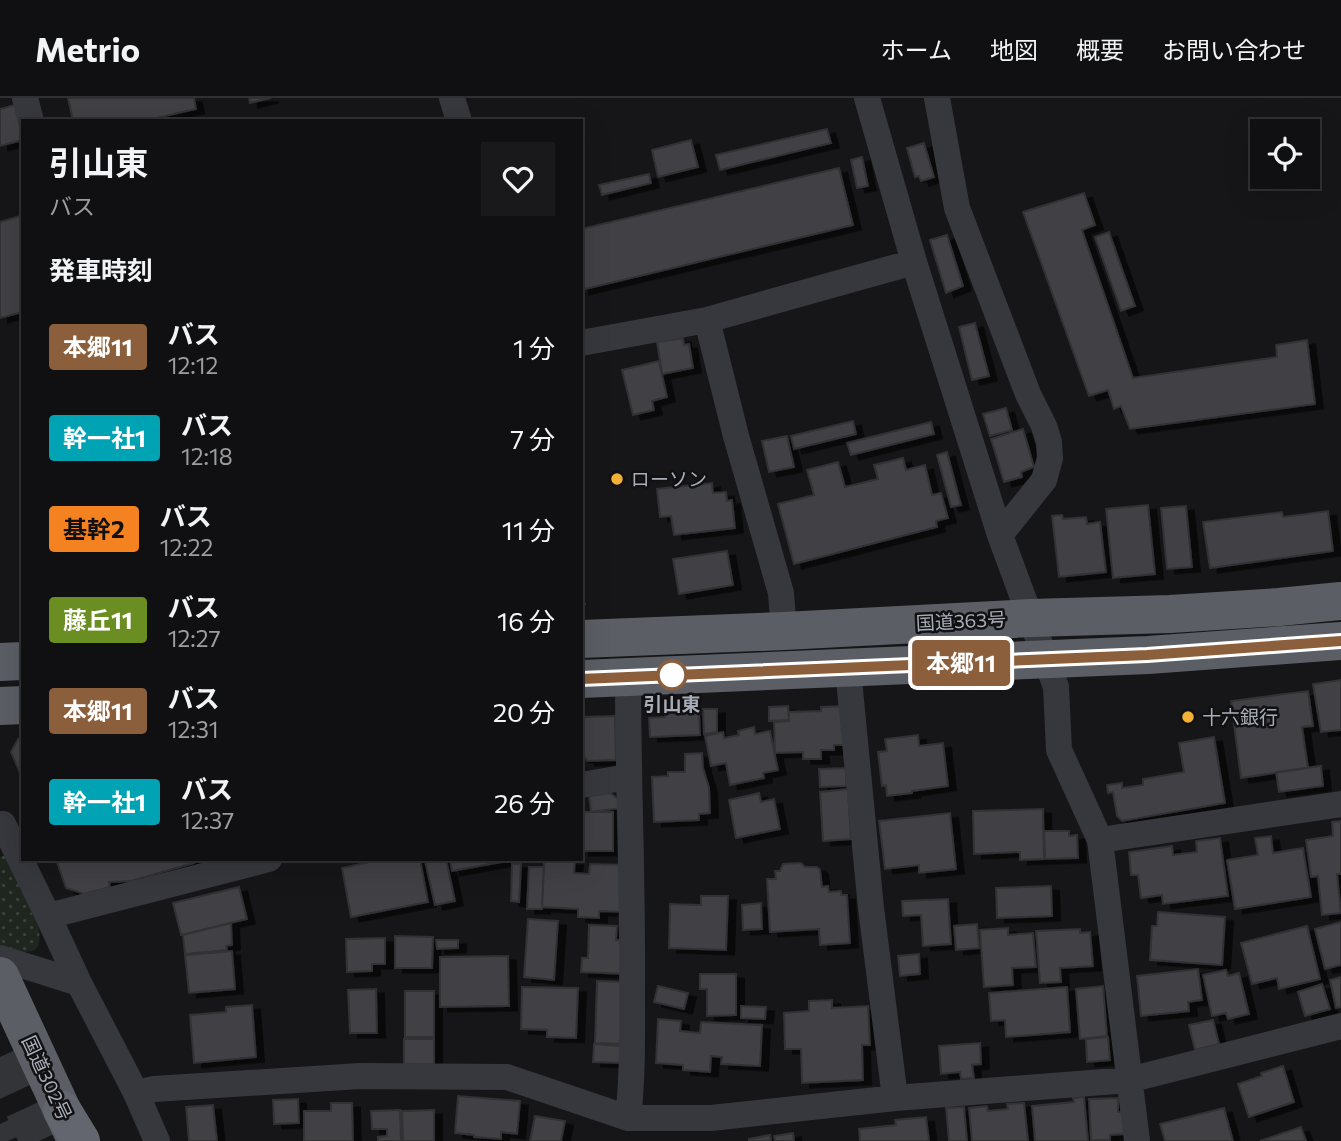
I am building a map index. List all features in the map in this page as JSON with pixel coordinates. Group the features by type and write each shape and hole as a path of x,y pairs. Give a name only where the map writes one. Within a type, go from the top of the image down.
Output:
{"highway":[{"name":"国道363号","path":"583,623 784,631 1031,618 1170,614 1341,601"},
{"path":"583,679 1216,651 1341,641"},
{"path":"0,662 21,661"},
{"path":"0,706 21,705"},
{"name":"国道302号","path":"0,976 73,1131"}],"street":[{"path":"25,98 30,119"},
{"path":"452,98 458,119"},
{"path":"867,98 914,262 1000,535 1056,687 1059,750 1100,840 1138,1141"},
{"path":"937,98 957,208 1049,442 1050,458 1044,480 1000,535"},
{"path":"583,343 707,320 914,262"},
{"path":"707,320 736,436 781,593 784,631"},
{"path":"848,669 871,908 895,1098"},
{"path":"628,677 628,777 633,898 632,1087 628,1118"},
{"path":"583,785 628,777"},
{"path":"1100,840 1341,804"},
{"path":"4,836 48,916 158,1141"},
{"path":"48,916 261,861"},
{"path":"0,958 79,983"},
{"path":"136,1093 153,1089 360,1076 507,1077 628,1118 713,1129 895,1098 1129,1080 1341,1026"}],"shaded area":[{"path":"4,855 38,926 39,945 30,951 0,946 0,857"}],"building":[{"path":"68,98 194,98 196,109 152,119 73,119"},
{"path":"249,98 271,98 250,103"},
{"path":"15,105 21,141 0,146 0,109"},
{"path":"827,129 831,143 720,170 716,155"},
{"path":"691,140 698,167 658,177 652,150"},
{"path":"924,143 934,177 921,181 919,176 915,177 907,148"},
{"path":"862,157 868,186 857,188 851,160"},
{"path":"839,168 853,225 583,290 583,229"},
{"path":"649,174 651,183 602,195 599,185"},
{"path":"1084,193 1095,225 1082,230 1133,378 1277,357 1276,345 1307,340 1315,404 1130,429 1121,406 1114,409 1108,390 1089,396 1023,212"},
{"path":"21,216 21,313 0,318 0,222"},
{"path":"1109,232 1135,306 1121,311 1095,237"},
{"path":"947,235 963,286 946,293 930,240"},
{"path":"975,323 989,376 972,380 959,327"},
{"path":"683,338 684,345 689,344 693,368 662,374 657,342"},
{"path":"659,361 667,397 652,401 654,410 633,415 622,370"},
{"path":"1006,408 1012,430 990,436 983,414"},
{"path":"853,421 856,434 794,449 791,436"},
{"path":"931,422 934,434 851,455 847,443"},
{"path":"1023,429 1034,467 1021,472 1022,477 1004,482 991,439"},
{"path":"787,436 794,467 769,472 762,441"},
{"path":"947,452 961,505 951,507 937,455"},
{"path":"903,458 906,470 925,465 932,495 941,493 948,518 936,521 937,527 794,564 778,504 814,495 807,470 838,462 845,487 878,479 874,465"},
{"path":"712,483 713,493 726,492 727,501 732,500 735,528 674,535 671,516 660,517 657,489"},
{"path":"1148,505 1155,574 1113,578 1106,509"},
{"path":"1186,506 1192,567 1167,569 1161,508"},
{"path":"1328,511 1333,551 1210,568 1203,522 1282,512 1283,517"},
{"path":"1062,515 1063,519 1086,517 1087,524 1100,522 1106,572 1059,577 1052,516"},
{"path":"727,551 733,585 679,594 673,559"},
{"path":"1341,680 1341,730 1321,732 1313,684"},
{"path":"1308,691 1313,726 1302,727 1308,768 1241,778 1231,701"},
{"path":"788,706 789,720 769,721 769,707"},
{"path":"842,706 844,745 834,745 834,750 821,750 821,759 803,759 803,752 775,753 774,722 789,721 789,712 821,711 821,707"},
{"path":"703,709 717,709 717,732 704,734"},
{"path":"699,712 700,735 650,737 649,718 665,717 665,713"},
{"path":"615,716 616,760 587,761 583,758 583,717"},
{"path":"754,727 755,734 770,731 778,770 763,773 764,778 730,785 726,763 711,766 705,736 723,732 724,738 739,735 738,731"},
{"path":"918,735 919,746 943,743 948,786 887,796 886,785 882,786 878,752 887,751 885,739"},
{"path":"1214,737 1225,803 1122,821 1117,816 1113,792 1108,793 1107,785 1122,783 1122,788 1143,785 1143,779 1184,772 1179,743"},
{"path":"18,739 21,739 21,775 11,752"},
{"path":"702,753 709,788 710,813 699,814 699,820 654,822 652,777 668,776 668,772 685,772 685,754"},
{"path":"1321,766 1323,786 1279,792 1276,772"},
{"path":"846,768 846,786 820,787 819,769"},
{"path":"848,789 851,839 823,841 820,792"},
{"path":"610,793 621,801 622,808 591,812 589,796"},
{"path":"759,793 761,802 774,799 780,829 736,838 729,800"},
{"path":"1043,809 1044,859 1020,860 1020,852 974,854 973,811"},
{"path":"583,812 613,812 613,851 583,851"},
{"path":"950,813 956,869 919,873 919,865 885,869 879,821"},
{"path":"1341,821 1341,874 1337,874 1341,913 1322,915 1318,876 1311,877 1306,840 1333,836 1332,822"},
{"path":"1044,831 1069,831 1069,836 1077,835 1078,858 1045,859"},
{"path":"1271,836 1273,853 1303,848 1311,897 1235,909 1227,860 1258,855 1255,838"},
{"path":"1220,838 1228,896 1163,904 1162,895 1141,898 1138,875 1131,875 1129,852 1172,846 1173,855 1197,852 1196,841"},
{"path":"57,861 194,861 131,881 109,882 110,887 84,894 66,888"},
{"path":"420,861 428,902 351,917 342,868 370,862"},
{"path":"425,861 446,861 455,901 435,905"},
{"path":"450,861 507,861 452,871"},
{"path":"544,861 575,861 574,873 589,874 590,864 626,865 625,912 599,911 599,918 578,917 578,909 542,907"},
{"path":"801,863 805,867 817,867 820,870 822,887 828,886 829,892 841,891 841,895 847,895 850,943 820,945 819,929 770,932 767,879 776,879 775,871 780,871 783,864"},
{"path":"512,864 521,864 519,902 511,901"},
{"path":"529,867 544,867 542,909 527,909"},
{"path":"1051,886 1052,916 997,918 996,888"},
{"path":"239,887 247,919 181,935 173,903"},
{"path":"701,896 728,896 726,950 669,948 670,904 701,905"},
{"path":"948,899 951,944 923,946 921,915 903,916 902,901"},
{"path":"761,903 762,929 743,930 742,905"},
{"path":"1158,912 1225,917 1222,965 1150,960 1152,926 1157,926"},
{"path":"528,919 558,921 554,980 524,977"},
{"path":"1341,922 1341,965 1325,969 1315,929"},
{"path":"231,923 232,945 226,946 227,950 185,954 183,935"},
{"path":"977,924 979,948 956,950 954,926"},
{"path":"589,925 617,926 616,940 624,940 626,974 581,972 582,958 588,958"},
{"path":"1307,926 1320,979 1279,989 1277,978 1252,984 1241,943"},
{"path":"1008,928 1008,935 1033,933 1036,967 1012,968 1013,985 984,987 980,930"},
{"path":"1080,929 1080,933 1090,932 1093,966 1060,968 1061,982 1040,983 1036,931"},
{"path":"395,936 433,937 432,968 395,968"},
{"path":"385,938 385,964 372,964 372,971 347,972 346,939"},
{"path":"436,940 458,940 458,948 437,949"},
{"path":"232,951 235,989 189,993 185,955"},
{"path":"919,954 920,974 900,976 898,956"},
{"path":"508,956 509,1006 440,1007 440,957"},
{"path":"1198,969 1202,1000 1188,1002 1189,1011 1141,1016 1137,976"},
{"path":"1226,970 1228,976 1239,973 1249,1014 1228,1019 1226,1013 1212,1016 1203,975"},
{"path":"700,974 736,974 736,1015 707,1016 707,989 700,989"},
{"path":"1341,977 1341,1007 1336,1008 1330,980"},
{"path":"597,981 628,982 626,1044 595,1043"},
{"path":"1322,984 1330,1009 1305,1016 1298,992"},
{"path":"658,986 688,993 684,1009 654,1002"},
{"path":"1103,986 1107,1036 1080,1039 1076,989"},
{"path":"522,987 578,988 576,1038 547,1037 547,1030 521,1029"},
{"path":"1067,987 1070,1032 1006,1037 1005,1020 991,1021 989,993"},
{"path":"376,989 377,1033 350,1033 348,990"},
{"path":"405,991 434,991 434,1037 405,1037"},
{"path":"832,1000 832,1008 868,1006 870,1045 862,1045 863,1080 802,1083 801,1049 785,1049 784,1013 809,1011 809,1001"},
{"path":"252,1005 256,1057 194,1063 190,1015 226,1012 226,1007"},
{"path":"741,1006 766,1007 765,1019 741,1018"},
{"path":"658,1019 681,1021 680,1031 700,1033 701,1022 762,1025 760,1066 721,1064 722,1057 711,1056 710,1072 683,1070 683,1065 656,1063"},
{"path":"1213,1020 1219,1044 1195,1050 1189,1025"},
{"path":"1108,1037 1110,1060 1087,1062 1086,1039"},
{"path":"404,1039 434,1039 434,1064 404,1064"},
{"path":"980,1043 981,1064 972,1065 974,1078 961,1079 960,1072 941,1074 939,1046"},
{"path":"594,1044 622,1046 621,1063 593,1062"},
{"path":"1283,1066 1294,1102 1249,1117 1238,1084"},
{"path":"458,1096 520,1101 517,1134 501,1132 501,1139 455,1133"},
{"path":"1084,1097 1088,1141 1035,1141 1032,1106 1074,1102 1073,1098"},
{"path":"1118,1098 1118,1112 1123,1112 1124,1134 1110,1135 1110,1140 1091,1140 1089,1099"},
{"path":"298,1099 299,1123 274,1124 273,1100"},
{"path":"331,1103 352,1103 353,1141 304,1141 304,1111 331,1111"},
{"path":"1024,1103 1028,1141 972,1141 969,1108 987,1106 988,1111 1008,1109 1007,1104"},
{"path":"213,1105 217,1141 189,1141 186,1107"},
{"path":"964,1107 967,1141 949,1141 946,1108"},
{"path":"1224,1108 1233,1141 1165,1141 1160,1124"},
{"path":"400,1110 401,1141 378,1141 378,1137 387,1136 387,1129 372,1129 371,1111"},
{"path":"434,1110 434,1141 403,1141 402,1111"},
{"path":"535,1116 565,1121 561,1141 530,1141"},
{"path":"926,1117 929,1141 860,1141 859,1129 896,1125 895,1120"},
{"path":"1301,1127 1306,1141 1260,1141"},
{"path":"793,1133 794,1141 775,1141 774,1136"},
{"path":"770,1135 771,1141 749,1141 749,1139"}],"tunnel":[{"path":"0,1057 39,1141"},
{"path":"0,1124 8,1141"}],"bus line":[{"name":"本郷11","path":"583,679 1147,655 1341,641"}],"place":[{"name":"ローソン","path":"617,479"},
{"name":"引山東","path":"672,675"},
{"name":"十六銀行","path":"1188,717"}]}
